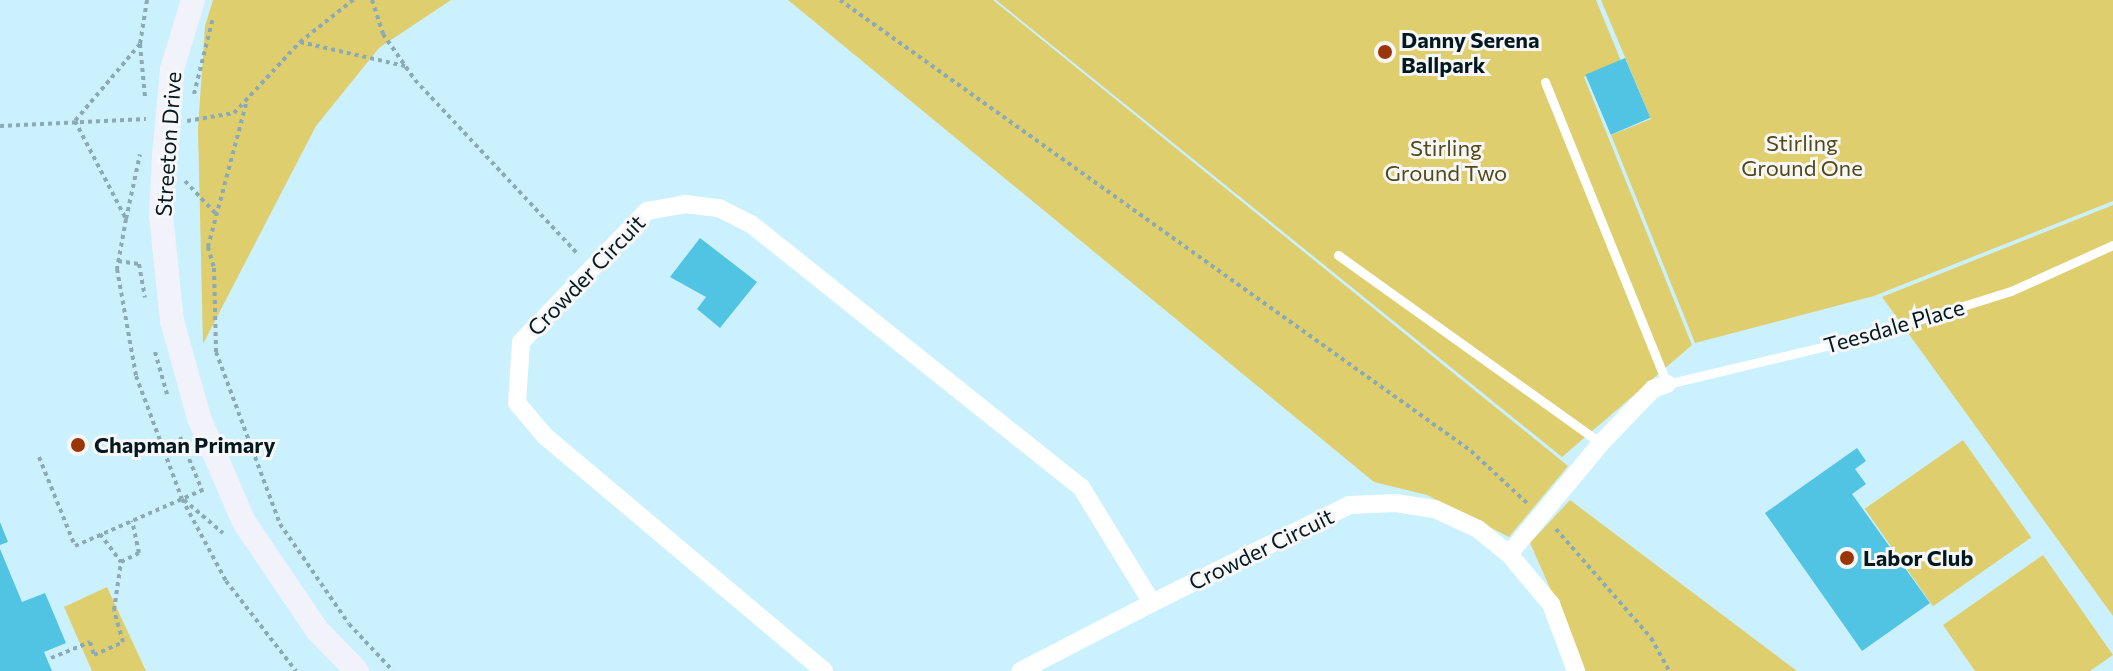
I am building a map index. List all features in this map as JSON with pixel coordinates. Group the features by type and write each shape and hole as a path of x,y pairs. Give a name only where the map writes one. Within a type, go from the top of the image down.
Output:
{"main road":[{"name":"Streeton Drive","path":"193,0 172,69 164,157 161,215 172,321 199,418 244,522 276,575 357,671"}],"street":[{"name":"Crowder Circuit","path":"824,671 545,436 517,403 521,342 647,211 685,204 708,206 751,224 1081,487 1152,603"},
{"name":"Teesdale Place","path":"1509,554 1601,443 1653,389 1667,384"},
{"name":"Crowder Circuit","path":"1020,671 1349,505 1396,503 1435,509 1478,529 1509,554 1551,604 1576,671"}],"lane":[{"path":"1545,82 1667,384"},
{"name":"Teesdale Place","path":"1667,384 1851,340 2011,291 2113,245"},
{"path":"1338,255 1601,443"}],"path":[{"path":"126,219 75,121 140,44 147,0"},
{"path":"372,0 383,34 405,66 591,267"},
{"path":"840,0 1471,451 1541,516 1651,638 1669,671"},
{"path":"169,100 217,3"},
{"path":"300,42 405,66"},
{"path":"140,44 169,100"},
{"path":"246,104 208,247 214,268 216,352 280,524 349,624 393,671"},
{"path":"140,154 117,269 136,376 182,499 226,581 296,671"},
{"path":"185,170 185,182 200,191 218,216"},
{"path":"39,457 75,546 182,499"},
{"path":"121,562 139,553 132,521"},
{"path":"51,658 90,642 94,655 123,642 114,610 121,562 100,534"}],"green space":[{"path":"213,0 451,0 379,48 316,126 203,344 198,128 205,26"},
{"path":"788,0 993,0 1568,466 1509,537 1427,495 1374,482"},
{"name":"Stirling Ground Two","path":"996,0 1596,0 1621,61 1584,77 1692,345 1562,457"},
{"name":"Stirling Ground One","path":"1601,0 2113,0 2113,201 1874,296 1695,343 1611,135 1651,119"},
{"path":"2113,205 2113,616 1882,297"},
{"path":"1963,440 2031,537 1933,606 1865,509"},
{"path":"1570,500 1797,671 1582,671 1581,658 1530,543"},
{"path":"2043,555 2113,655 2090,671 1975,671 1943,625"},
{"path":"107,587 146,671 92,671 64,607"}],"building":[{"path":"1625,58 1650,118 1611,135 1585,75"},
{"path":"700,238 757,282 720,328 697,309 706,297 670,277"},
{"name":"Labor Club","path":"1857,448 1866,461 1855,469 1866,484 1852,494 1930,603 1862,651 1765,513"},
{"path":"0,522 8,542 0,545"},
{"path":"0,549 22,602 45,593 66,643 44,652 52,671 0,671"}],"place":[{"name":"Danny Serena Ballpark","path":"1385,52"},
{"name":"Chapman Primary","path":"78,445"},
{"name":"Labor Club","path":"1847,558"}]}
